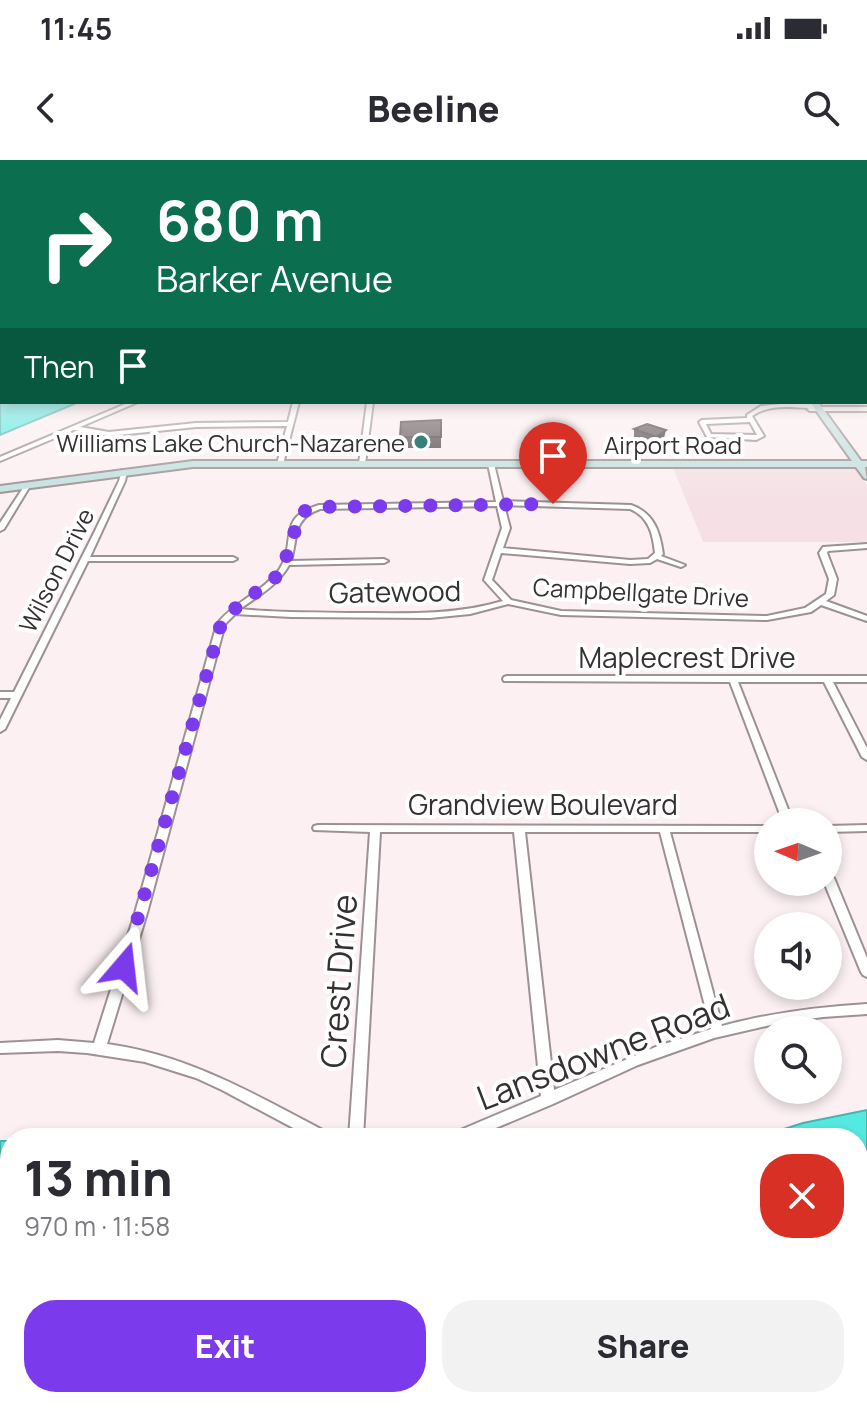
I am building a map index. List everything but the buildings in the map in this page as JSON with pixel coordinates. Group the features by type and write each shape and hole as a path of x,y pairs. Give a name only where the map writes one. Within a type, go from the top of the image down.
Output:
{"street":[{"path":"0,459 130,404"},
{"path":"280,464 296,404"},
{"path":"362,464 370,404"},
{"path":"817,406 863,464 867,476"},
{"path":"751,420 702,422 709,436 713,437 761,436 751,420 751,414 768,407 867,409"},
{"path":"73,428 109,434 196,425 291,424"},
{"name":"Campbellgate Drive","path":"491,464 506,528 488,580 508,602 561,613 744,618 786,616 808,610 821,602"},
{"name":"Airport Road","path":"0,489 182,465 863,464"},
{"name":"Wilson Drive","path":"0,729 122,481 124,471"},
{"path":"0,529 27,486"},
{"path":"635,508 648,502"},
{"path":"291,504 304,511"},
{"path":"99,1048 141,913 221,624 281,573 287,563 297,517 304,511 319,507 581,504 635,508 645,512 650,519 659,549 657,557 650,561 630,562 498,550"},
{"path":"821,602 830,595 832,587 830,568 823,553 826,549 867,546"},
{"path":"657,557 681,565"},
{"path":"84,559 233,559"},
{"path":"287,563 384,561"},
{"name":"Gatewood","path":"233,611 449,615 487,610 508,602"},
{"path":"821,602 867,619"},
{"name":"Maplecrest Drive","path":"507,679 867,679"},
{"path":"733,679 783,808"},
{"path":"827,679 867,757"},
{"path":"0,695 17,695"},
{"name":"Grandview Boulevard","path":"318,828 754,829"},
{"name":"Crest Drive","path":"357,1128 375,828"},
{"path":"519,828 548,1100"},
{"path":"842,829 867,828"},
{"path":"664,829 718,1033"},
{"path":"835,896 867,972"},
{"name":"Lansdowne Road","path":"480,1128 693,1039 813,1012 867,1009"},
{"path":"0,1048 68,1045 99,1048 166,1063 226,1085 306,1128"}],"shaded area":[{"path":"672,465 854,467 867,485 867,542 703,542"}],"water":[{"path":"0,404 74,404 0,435"},
{"path":"867,1110 867,1128 787,1128"}],"place":[{"name":"Williams Lake Church-Nazarene","path":"421,442"}],"route":[{"path":"124,967 221,624 228,614 281,573 287,563 297,517 301,512 319,507 553,504"}]}
